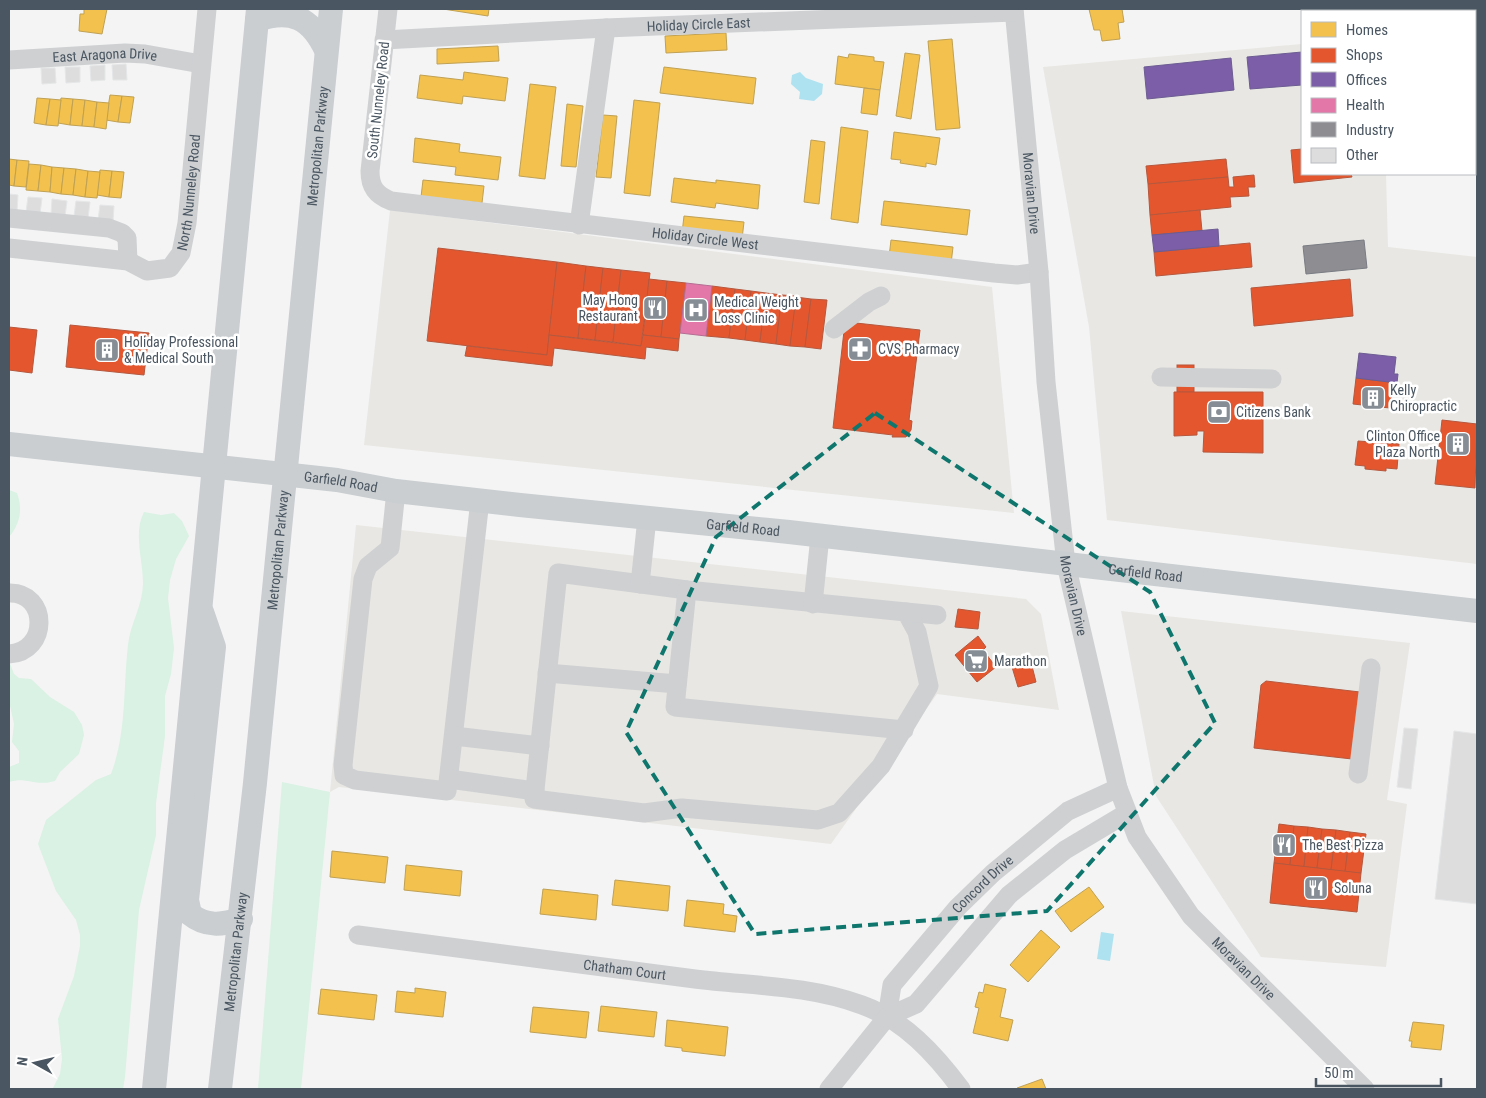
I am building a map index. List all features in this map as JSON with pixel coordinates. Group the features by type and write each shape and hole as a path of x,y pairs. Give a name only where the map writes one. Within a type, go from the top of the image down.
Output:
{"main road":[{"name":"Metropolitan Parkway","path":"220,1089 241,919 331,9"},
{"path":"154,1089 199,603 257,14 293,16 312,28 326,50"},
{"name":"Garfield Road","path":"9,444 214,465 337,480 396,491 820,536 1477,611"},
{"path":"199,603 214,647 187,900 190,914 206,923 217,924 241,919"}],"street":[{"name":"North Nunneley Road","path":"9,248 128,261 147,271 170,268 181,253 194,161 207,9"},
{"name":"South Nunneley Road","path":"374,190 370,182 370,171 388,9"},
{"name":"Holiday Circle East","path":"384,40 1014,10"},
{"name":"Moravian Drive","path":"1014,10 1039,272 1046,382 1066,564 1118,788 1127,814 1151,860 1191,916 1365,1089"},
{"path":"579,225 606,28"},
{"name":"East Aragona Drive","path":"9,60 125,53 145,54 201,64"},
{"name":"Holiday Circle West","path":"374,190 380,197 391,202 994,273 1017,274 1039,272"},
{"path":"9,218 109,228 122,233 127,238 128,261"},
{"path":"834,329 870,302 882,296"},
{"path":"1161,377 1272,379"},
{"path":"396,491 390,548 368,566 363,579 343,765 344,775 355,780 447,791 480,500"},
{"path":"640,584 647,518"},
{"path":"813,604 820,536"},
{"path":"906,612 917,632 930,686 881,766 839,813 818,820 682,808 644,813 534,799 558,573 813,604 906,612 937,615"},
{"path":"687,590 675,708 904,730"},
{"path":"9,593 22,595 30,600 39,615 40,624 39,632 30,646 23,651 9,654"},
{"path":"1358,774 1371,668"},
{"path":"547,673 676,684"},
{"path":"454,736 540,746"},
{"path":"448,779 535,791"},
{"name":"Concord Drive","path":"888,1017 892,985 958,907 993,873 1068,811 1118,788"},
{"name":"Concord Drive","path":"829,1089 888,1017 916,1004 977,931 1010,896 1065,850 1127,814"},
{"name":"Chatham Court","path":"358,935 721,982 801,988 862,1005 888,1017 914,1035 944,1066 961,1089"}],"highlighted area":[{"path":"875,413 1150,592 1215,723 1047,911 755,934 626,732 716,537"}],"shaded area":[{"path":"1301,44 1301,175 1386,175 1388,247 1477,257 1477,564 1107,520 1089,327 1043,67"},
{"path":"390,210 992,287 1014,513 364,445"},
{"path":"356,525 1026,599 1041,614 1059,710 937,694 831,844 339,787 330,792"},
{"path":"1121,611 1410,643 1387,800 1407,804 1386,967 1261,957 1156,796"}],"green space":[{"path":"9,490 17,493 20,511 16,527 9,537"},
{"path":"144,512 161,515 174,513 182,521 189,536 176,559 170,580 168,598 174,648 171,674 165,696 165,736 156,803 156,835 139,910 123,1089 46,1089 53,1088 60,1074 62,1059 58,1019 74,976 80,946 80,935 76,920 56,891 38,844 46,820 96,780 111,774 120,742 129,637 142,591 143,574 139,546 139,529"},
{"path":"9,661 14,674 19,678 31,679 50,697 74,712 82,725 84,735 79,754 60,772 55,781 42,783 15,780 9,782 9,767 19,763 19,751 12,742 14,724 9,701"},
{"path":"282,782 330,792 301,1089 258,1089"}],"water":[{"path":"800,72 806,78 823,84 822,94 814,101 799,99 800,92 791,84 792,75"},
{"path":"1101,932 1114,934 1110,961 1097,959"}],"building: Homes":[{"path":"84,9 107,9 102,34 79,31 80,14 84,14"},
{"path":"443,9 489,9 488,16"},
{"path":"1089,9 1122,9 1124,22 1118,23 1120,39 1102,41 1100,30 1094,30"},
{"path":"726,33 727,50 666,53 665,36"},
{"path":"952,39 960,128 936,130 928,41"},
{"path":"498,46 499,61 437,64 437,49"},
{"path":"905,53 920,55 911,119 896,116"},
{"path":"849,54 874,57 874,61 884,62 880,90 835,84 838,56 848,58"},
{"path":"664,67 756,78 753,104 660,93"},
{"path":"464,72 508,78 505,101 463,96 462,104 417,98 420,75 463,80"},
{"path":"530,84 556,87 545,179 519,176"},
{"path":"864,88 880,90 877,115 861,113"},
{"path":"110,95 122,96 118,122 106,120"},
{"path":"122,96 134,97 130,123 118,122"},
{"path":"37,98 50,99 46,125 34,123"},
{"path":"61,98 73,99 70,125 58,123"},
{"path":"50,99 61,100 58,126 46,125"},
{"path":"73,99 85,100 82,126 70,125"},
{"path":"85,100 97,102 94,127 82,126"},
{"path":"634,100 660,103 650,196 624,193"},
{"path":"97,102 109,103 106,129 94,127"},
{"path":"567,104 583,106 576,167 561,166"},
{"path":"603,115 617,116 611,178 596,177"},
{"path":"841,127 868,131 858,223 831,219"},
{"path":"894,132 940,138 936,165 926,163 926,167 900,163 901,160 891,159"},
{"path":"415,138 460,144 459,152 501,157 498,180 455,175 456,167 413,162"},
{"path":"811,140 825,142 819,204 804,202"},
{"path":"9,159 17,160 14,186 9,185"},
{"path":"17,160 29,161 26,187 14,186"},
{"path":"29,164 41,165 38,191 26,190"},
{"path":"41,165 52,167 50,192 38,191"},
{"path":"52,167 64,168 61,194 50,192"},
{"path":"64,168 76,169 73,195 61,194"},
{"path":"76,169 88,171 85,197 73,195"},
{"path":"100,170 112,171 109,197 97,195"},
{"path":"88,171 100,172 97,198 85,197"},
{"path":"112,171 124,172 121,198 109,197"},
{"path":"674,178 716,183 716,180 760,185 758,209 716,203 715,208 671,202"},
{"path":"423,180 484,186 482,203 421,197"},
{"path":"884,201 970,210 967,235 881,225"},
{"path":"684,216 744,222 742,239 682,233"},
{"path":"891,240 953,247 951,264 889,257"},
{"path":"332,851 388,857 385,883 330,877"},
{"path":"406,865 462,871 460,896 404,890"},
{"path":"615,880 670,886 668,911 612,905"},
{"path":"1089,887 1104,907 1071,932 1055,911"},
{"path":"543,889 598,895 596,920 540,914"},
{"path":"687,900 724,904 723,914 737,916 735,932 684,926"},
{"path":"1041,930 1060,947 1028,982 1010,965"},
{"path":"985,984 1006,989 1000,1017 1013,1020 1008,1041 973,1033 979,1008 975,1007 979,992 983,993"},
{"path":"415,988 446,992 443,1017 395,1012 397,991 415,993"},
{"path":"321,989 377,995 374,1020 318,1014"},
{"path":"601,1006 657,1012 654,1037 598,1031"},
{"path":"533,1007 589,1012 586,1038 530,1032"},
{"path":"667,1020 728,1027 725,1056 682,1051 682,1048 665,1046"},
{"path":"1413,1022 1444,1025 1441,1050 1411,1047 1412,1041 1409,1041"},
{"path":"1042,1079 1046,1089 1017,1089 1017,1088"}],"building: Shops":[{"path":"1301,149 1301,175 1351,175 1352,177 1294,183 1291,150"},
{"path":"1226,159 1228,177 1148,184 1146,166"},
{"path":"1254,175 1255,187 1248,187 1249,196 1230,197 1231,207 1150,215 1148,184 1228,177 1229,187 1234,187 1233,177"},
{"path":"1200,210 1202,231 1152,235 1150,215"},
{"path":"1250,243 1252,267 1156,276 1154,252"},
{"path":"438,248 557,262 547,355 427,341"},
{"path":"557,262 586,266 578,338 549,335"},
{"path":"586,266 603,268 595,340 578,338"},
{"path":"603,268 621,270 613,342 595,340"},
{"path":"621,270 650,273 641,346 613,342"},
{"name":"May Hong Restaurant","path":"649,279 667,281 661,337 643,335"},
{"path":"1350,279 1353,316 1254,326 1251,288"},
{"path":"667,281 686,283 679,339 661,337"},
{"path":"712,286 735,289 729,338 706,336"},
{"path":"735,289 751,291 745,340 729,338"},
{"path":"751,291 766,293 760,342 745,340"},
{"path":"766,293 782,295 776,344 760,342"},
{"path":"782,295 797,296 790,346 776,344"},
{"path":"796,297 811,299 805,347 790,346"},
{"path":"811,299 827,300 821,349 805,347"},
{"name":"CVS Pharmacy","path":"856,323 920,330 909,420 912,421 911,430 906,437 892,437 893,435 833,428 844,331"},
{"name":"Holiday Professional & Medical South","path":"70,325 149,333 144,375 66,367"},
{"path":"9,327 37,330 32,373 9,370"},
{"path":"549,335 641,346 643,335 679,339 678,351 646,347 645,359 554,348 552,366 465,356 467,346 547,355"},
{"path":"1177,365 1194,365 1194,392 1177,392"},
{"name":"Kelly Chiropractic","path":"1356,378 1397,383 1396,391 1392,391 1390,408 1353,404"},
{"name":"Citizens Bank","path":"1174,392 1263,392 1263,453 1203,452 1204,431 1197,431 1197,435 1174,436"},
{"name":"Clinton Office Plaza North","path":"1442,420 1477,424 1475,488 1435,484"},
{"path":"1358,441 1399,444 1397,469 1386,468 1386,471 1365,469 1365,466 1355,465"},
{"path":"958,609 980,612 978,629 955,627"},
{"name":"Marathon","path":"978,636 986,647 983,650 996,667 977,682 955,655"},
{"path":"1031,662 1036,682 1018,687 1012,667"},
{"path":"1266,681 1360,692 1352,759 1254,748 1261,685"},
{"name":"The Best Pizza","path":"1279,824 1294,826 1290,865 1274,863"},
{"path":"1294,826 1308,827 1304,867 1290,865"},
{"path":"1308,827 1322,829 1317,868 1304,867"},
{"path":"1322,829 1336,830 1331,870 1317,868"},
{"path":"1336,830 1350,832 1345,872 1331,870"},
{"path":"1350,832 1366,834 1361,873 1345,872"},
{"name":"Soluna","path":"1274,863 1361,873 1357,912 1270,903"}],"building: Offices":[{"path":"1301,52 1301,85 1250,89 1247,57"},
{"path":"1231,58 1234,90 1147,99 1144,67"},
{"path":"1218,229 1219,246 1154,252 1152,235"},
{"path":"1359,353 1396,357 1394,374 1398,374 1397,383 1356,378"}],"building: Health":[{"name":"Medical Weight Loss Clinic","path":"686,283 712,286 706,336 680,333"}],"building: Industry":[{"path":"1364,240 1367,268 1306,274 1303,246"}],"building: Other":[{"path":"126,64 127,80 113,80 112,65"},
{"path":"105,65 105,80 91,81 90,66"},
{"path":"65,67 80,67 80,82 66,83"},
{"path":"41,68 55,68 56,83 42,84"},
{"path":"9,194 18,195 17,211 9,210"},
{"path":"28,197 42,198 40,214 26,212"},
{"path":"52,199 67,201 65,216 51,215"},
{"path":"76,201 90,202 88,218 74,216"},
{"path":"100,205 114,206 113,221 98,220"},
{"path":"1404,728 1418,729 1411,789 1397,787"},
{"path":"1454,731 1477,734 1477,904 1435,899"}],"place":[{"name":"May Hong Restaurant","path":"655,308"},
{"name":"Medical Weight Loss Clinic","path":"696,310"},
{"name":"CVS Pharmacy","path":"860,349"},
{"name":"Holiday Professional & Medical South","path":"107,350"},
{"name":"Kelly Chiropractic","path":"1373,398"},
{"name":"Citizens Bank","path":"1219,412"},
{"name":"Clinton Office Plaza North","path":"1458,444"},
{"name":"Marathon","path":"976,661"},
{"name":"The Best Pizza","path":"1284,845"},
{"name":"Soluna","path":"1316,888"}]}
